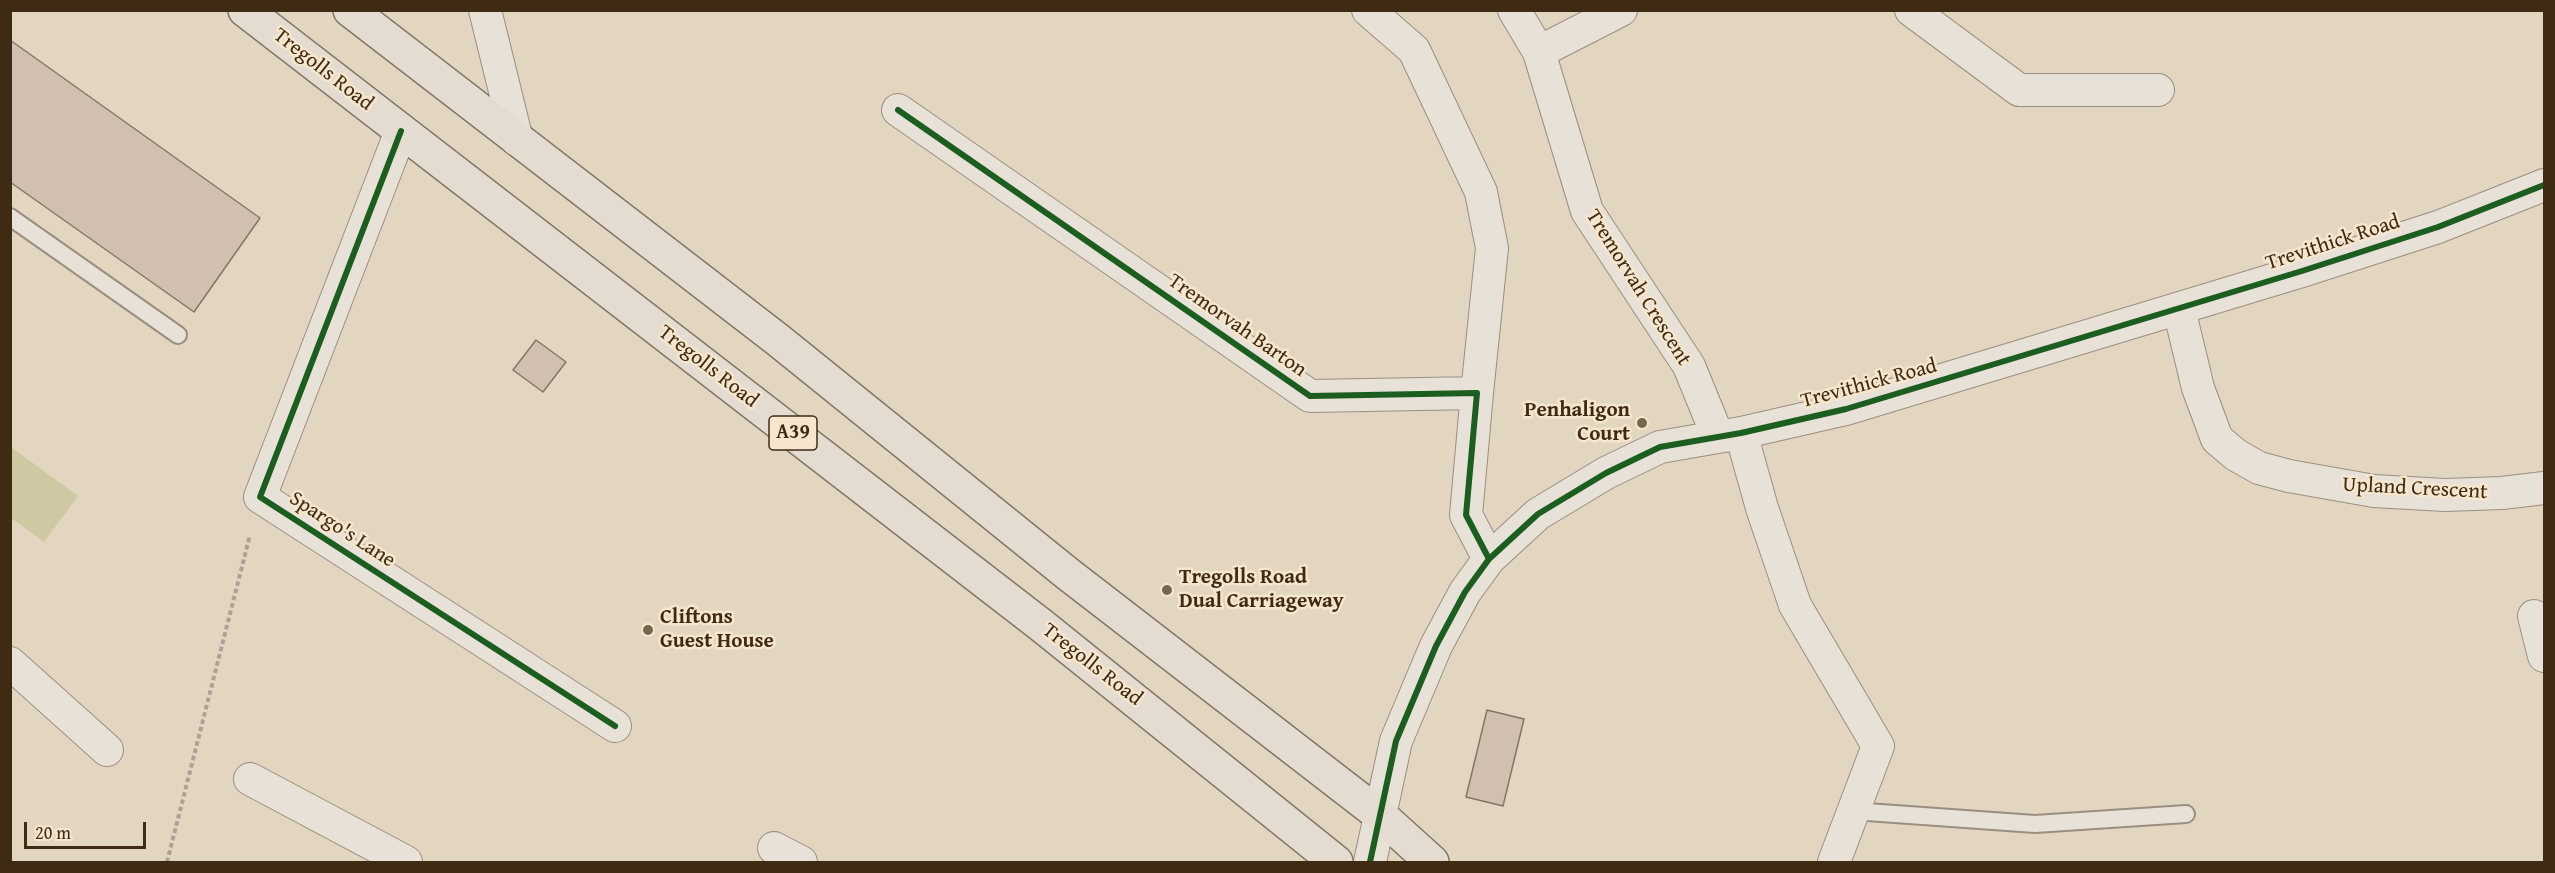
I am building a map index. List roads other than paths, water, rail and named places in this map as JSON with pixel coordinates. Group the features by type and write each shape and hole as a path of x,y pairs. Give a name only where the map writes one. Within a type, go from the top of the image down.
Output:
{"highway":[{"name":"Tregolls Road","path":"245,10 1041,625 1336,862"},
{"path":"350,10 778,340 1068,574 1380,815 1432,862"}],"street":[{"path":"485,10 517,140"},
{"path":"1368,10 1414,50 1481,192 1492,248 1466,515 1488,559"},
{"name":"Tremorvah Crescent","path":"1514,10 1539,52 1587,211 1689,366 1730,435"},
{"path":"1539,52 1621,10"},
{"path":"1911,10 2019,90 2158,90"},
{"name":"Tremorvah Barton","path":"898,110 1310,396 1477,393"},
{"name":"Spargo's Lane","path":"401,130 260,497 615,726"},
{"name":"Trevithick Road","path":"1370,862 1396,741 1436,646 1465,592 1488,559 1538,514 1606,473 1660,447 1730,435 1846,409 2179,309 2439,227 2544,185"},
{"name":"Upland Crescent","path":"2179,309 2198,388 2217,439 2236,455 2259,468 2289,476 2374,491 2445,495 2502,493 2544,488"},
{"path":"1730,435 1762,508 1795,605 1878,746 1834,862"},
{"path":"2534,616 2544,656"},
{"path":"10,663 107,750"},
{"path":"250,779 406,862"}],"lane":[{"path":"10,217 178,335"},
{"path":"1853,811 2035,824 2186,814"}],"place":[{"name":"Penhaligon Court","path":"1642,423"},
{"name":"Tregolls Road Dual Carriageway","path":"1167,590"},
{"name":"Cliftons Guest House","path":"648,630"}]}
